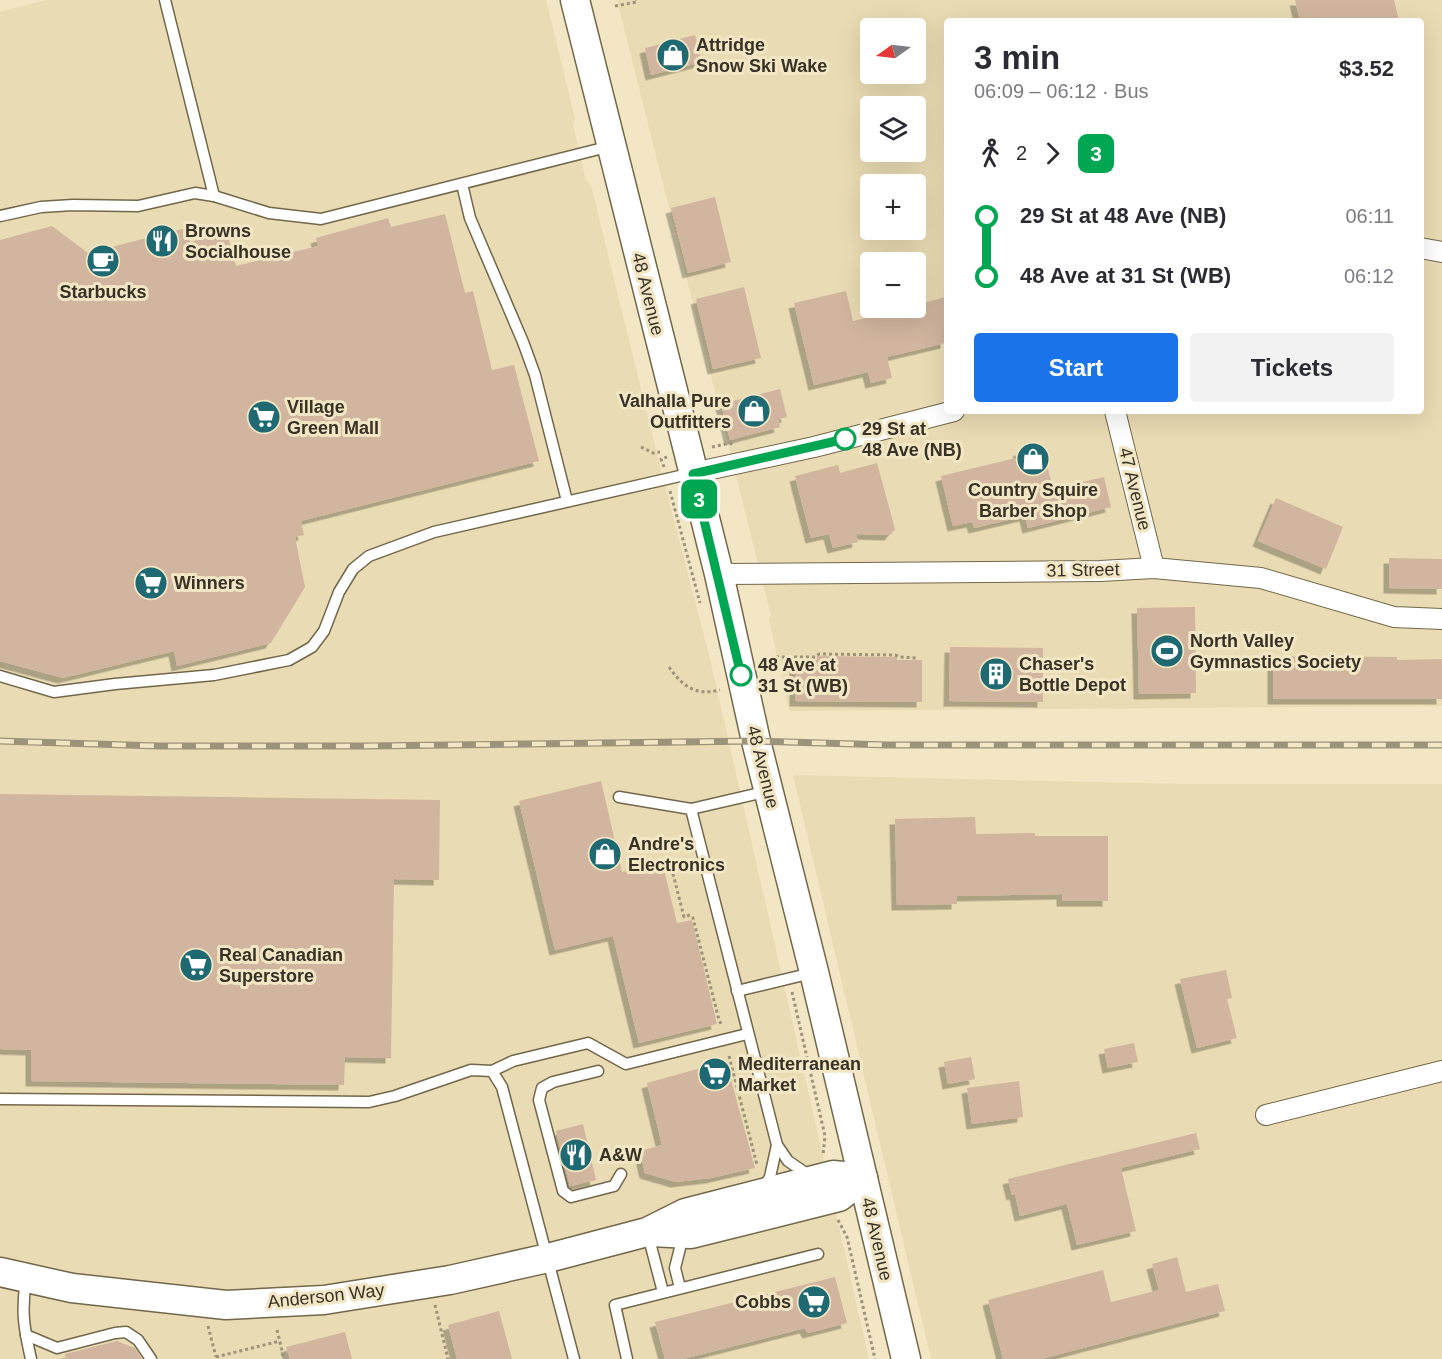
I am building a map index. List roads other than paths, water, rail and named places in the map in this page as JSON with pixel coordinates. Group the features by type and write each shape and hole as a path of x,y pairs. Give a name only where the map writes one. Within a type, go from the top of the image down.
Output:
{"main road":[{"name":"48 Avenue","path":"575,0 718,574 906,1359"},
{"name":"Anderson Way","path":"13,1276 72,1288 226,1305 324,1300 450,1280 548,1258 648,1232 685,1213 815,1179 833,1175 863,1178"},
{"name":"Anderson Way","path":"648,1232 691,1234 839,1197 863,1178"}],"street":[{"path":"1424,249 1442,252"},
{"path":"693,474 780,455 944,414"},
{"name":"47 Avenue","path":"1116,414 1154,568"},
{"name":"31 Street","path":"718,574 1100,571 1154,568 1261,578 1394,617 1442,619"},
{"path":"1266,1115 1442,1071"}],"lane":[{"path":"165,0 214,196"},
{"path":"0,216 41,207 138,206 195,193 214,196 269,213 321,219 611,146"},
{"path":"462,184 470,218 535,375 567,501"},
{"path":"0,676 54,692 214,675 289,660 312,647 324,631 339,592 352,569 369,556 434,532 693,474"},
{"path":"619,797 691,809 769,791"},
{"path":"691,809 777,1145 788,1161 815,1179"},
{"path":"737,991 814,972"},
{"path":"0,1099 369,1102 395,1096 471,1070 492,1071 513,1061 588,1043 626,1064 747,1034"},
{"path":"492,1071 502,1087 574,1359"},
{"path":"598,1071 553,1082 542,1088 539,1100 563,1191 571,1197 603,1190 614,1186 621,1174"},
{"path":"760,1194 770,1177 777,1145"},
{"path":"648,1232 663,1292"},
{"path":"680,1288 675,1268 684,1234"},
{"path":"627,1359 615,1305 818,1254"},
{"path":"13,1276 23,1299 23,1325 32,1359"},
{"path":"26,1335 57,1347 126,1332 138,1340 151,1359"}],"railway":[{"path":"0,741 159,746 756,741 888,745 1442,745"}],"place":[{"name":"Attridge Snow Ski Wake","path":"673,55"},
{"name":"Browns Socialhouse","path":"162,241"},
{"name":"Starbucks","path":"103,261"},
{"name":"Valhalla Pure Outfitters","path":"754,411"},
{"name":"Village Green Mall","path":"264,417"},
{"name":"29 St at 48 Ave (NB)","path":"845,439"},
{"name":"Country Squire Barber Shop","path":"1033,459"},
{"name":"Winners","path":"151,583"},
{"name":"North Valley Gymnastics Society","path":"1167,651"},
{"name":"Chaser's Bottle Depot","path":"996,674"},
{"name":"48 Ave at 31 St (WB)","path":"741,675"},
{"name":"Andre's Electronics","path":"605,854"},
{"name":"Real Canadian Superstore","path":"196,965"},
{"name":"Mediterranean Market","path":"715,1074"},
{"name":"A&W","path":"576,1155"},
{"name":"Cobbs","path":"814,1302"}]}
